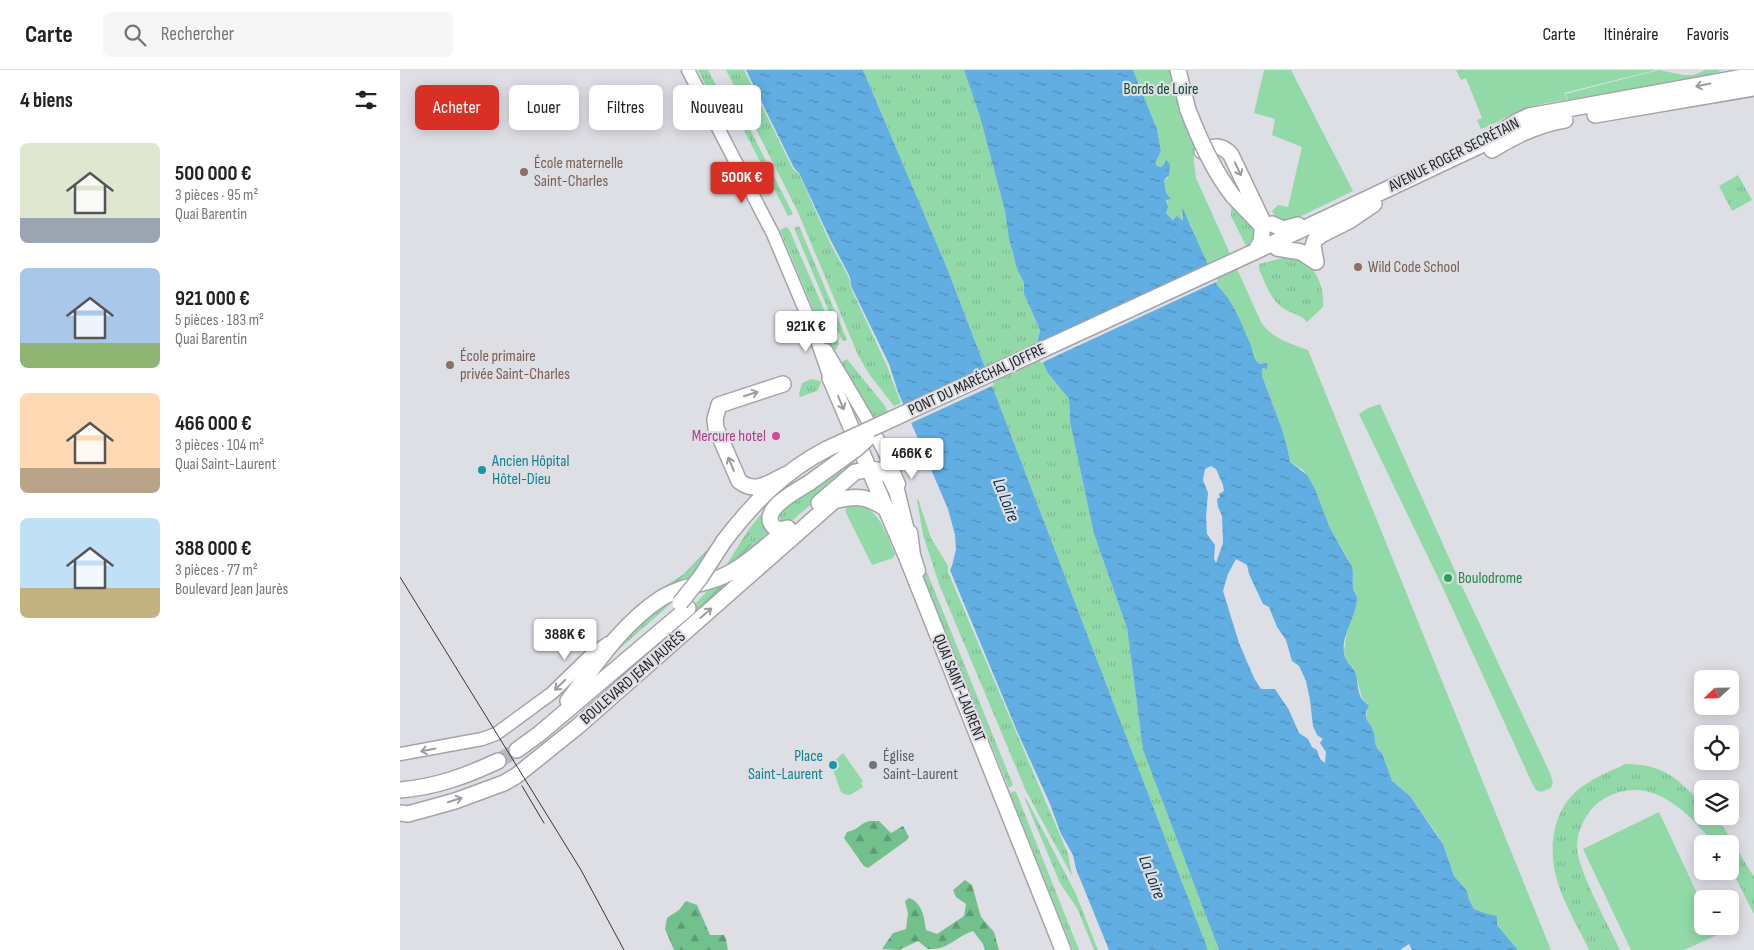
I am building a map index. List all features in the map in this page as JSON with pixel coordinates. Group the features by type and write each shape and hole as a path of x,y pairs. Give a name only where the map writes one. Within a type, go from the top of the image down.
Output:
{"main road":[{"path":"688,70 773,234 813,329 830,378"},
{"path":"1178,70 1188,110 1208,157 1220,179 1243,208 1268,225"},
{"name":"AVENUE ROGER SECRÉTAIN","path":"1255,254 1277,248 1484,155 1520,134 1549,123 1753,81"},
{"name":"AVENUE ROGER SECRÉTAIN","path":"1255,254 1342,210 1482,145 1516,122 1530,116 1753,81"},
{"path":"1202,151 1219,146 1226,149 1231,155 1263,222 1268,225 1288,229 1342,210"},
{"path":"1277,248 1301,252 1316,262 1313,246 1315,240 1374,204"},
{"path":"1255,254 1268,225"},
{"name":"PONT DU MARÉCHAL JOFFRE","path":"870,444 1255,254"},
{"name":"PONT DU MARÉCHAL JOFFRE","path":"728,543 755,502 785,475 811,457 829,452 1255,254"},
{"path":"568,701 624,630 642,612 662,598 686,587 720,578 738,568 855,472 870,444 864,412 813,329"},
{"name":"QUAI SAINT-LAURENT","path":"830,378 852,428 870,444 885,452 880,473"},
{"path":"783,384 719,405 715,419 716,428 737,479 744,485 754,488 785,475"},
{"path":"829,452 870,444"},
{"path":"788,528 779,530 770,521 771,512 779,503 856,449 870,444"},
{"name":"QUAI SAINT-LAURENT","path":"870,444 880,473 888,510 1063,950"},
{"name":"BOULEVARD JEAN JAURÈS","path":"684,606 515,747 539,734 684,606 707,584 728,543 787,484 829,452"},
{"path":"855,472 880,473 890,477 897,492 914,555"},
{"name":"QUAI SAINT-LAURENT","path":"880,473 905,499 914,555 920,574 1070,950"},
{"name":"BOULEVARD JEAN JAURÈS","path":"403,814 455,800 514,778 577,727 834,501 844,494 861,492 880,473"},
{"path":"834,501 849,497 870,499 888,510"},
{"path":"564,737 619,683 684,606"},
{"path":"400,754 482,739 496,734 552,693 589,657 624,630"},
{"path":"400,781 435,777 496,758 470,774 449,782 400,790"}],"green space":[{"path":"698,70 708,70 716,85 706,85"},
{"path":"726,70 744,70 751,85 734,85"},
{"path":"863,70 964,70 980,117 1005,211 1009,239 1017,269 1024,283 1024,294 1040,330 1037,345 1047,372 1069,399 1070,422 1094,534 1127,628 1143,750 1219,950 1208,950 947,268"},
{"name":"Bords de Loire","path":"1133,70 1175,70 1193,140 1196,178 1261,322 1270,333 1288,343 1308,350 1551,950 1518,950 1491,916 1474,909 1467,891 1454,876 1443,844 1437,834 1410,796 1392,781 1382,753 1376,747 1373,729 1366,718 1368,704 1362,698 1354,668 1346,662 1344,651 1348,624 1357,600 1353,587 1353,572 1347,557 1330,528 1315,489 1303,470 1290,462 1282,429 1262,376 1262,369 1265,369 1266,363 1260,364 1253,357 1251,346 1236,312 1224,292 1217,285 1191,225 1181,212 1183,221 1174,220 1166,213 1168,207 1164,180 1168,178 1165,159 1162,167 1155,165 1161,151 1157,129"},
{"path":"1264,70 1291,70 1353,191 1285,224 1278,222 1272,211 1278,205 1288,207 1302,147 1272,135 1275,119 1254,113"},
{"path":"1456,70 1656,70 1564,93 1567,100 1529,107 1481,129 1477,120 1482,118 1466,78 1461,80"},
{"path":"1659,70 1693,75 1706,70 1723,70 1697,79 1679,80 1641,90 1568,100 1565,94"},
{"path":"761,104 793,169 799,174 830,243 849,278 850,286 887,366 901,403 894,406 869,374 858,355 797,210 756,130 761,130"},
{"path":"744,130 750,130 793,214 788,216"},
{"path":"1738,175 1752,200 1732,211 1719,186"},
{"path":"1232,202 1247,218 1253,229 1254,235 1247,248 1231,216"},
{"path":"799,226 847,340 843,341 835,326 794,228"},
{"path":"786,227 789,229 839,344 833,352 827,342 780,230"},
{"path":"1290,256 1302,260 1314,270 1322,289 1323,307 1307,322 1276,302 1269,292 1259,269 1259,264"},
{"path":"847,359 888,412 874,418 840,363"},
{"path":"811,379 821,383 817,391 800,397 802,383"},
{"path":"1380,404 1459,580 1550,773 1553,783 1551,788 1541,792 1536,790 1532,783 1443,588 1359,414 1368,408"},
{"path":"855,457 854,464 849,471 793,520 784,523 780,519 778,514 796,497 808,494 843,469 845,464"},
{"path":"918,499 931,538 948,566 948,572 1068,854 1072,876 1026,791 939,584 923,535"},
{"path":"857,504 872,512 882,524 895,554 893,558 872,565 845,511 848,505"},
{"path":"765,509 768,531 771,535 753,551 749,529"},
{"path":"749,529 753,551 722,572"},
{"path":"715,544 689,583 667,589 665,586 684,574"},
{"path":"745,570 639,666 716,581"},
{"path":"927,572 1013,785 1009,788 923,576"},
{"path":"679,594 667,607 602,664 644,616"},
{"path":"843,753 863,781 861,783 863,787 850,795 841,792 831,764"},
{"path":"1626,764 1651,767 1669,775 1694,796 1694,822 1677,806 1663,798 1648,792 1633,790 1616,793 1599,802 1590,811 1581,827 1577,845 1578,855 1587,882 1620,950 1589,950 1567,906 1557,880 1553,856 1554,831 1563,808 1570,798 1584,785"},
{"path":"1014,791 1079,950 1073,950 1010,794"},
{"path":"1024,797 1076,894 1098,950 1094,950 1077,908 1060,883"},
{"path":"1659,812 1695,890 1694,935 1717,935 1684,950 1631,950 1583,849"},
{"path":"869,821 879,821 891,833 903,826 909,837 868,868 864,866 844,838 847,832"},
{"path":"1697,825 1721,825 1728,835 1706,835"},
{"path":"1739,852 1754,877 1754,914 1737,880 1739,880"},
{"path":"965,880 972,885 981,917 994,932 999,950 985,950 983,944 973,931 947,945 935,949 928,949 918,941 899,950 882,949 893,933 906,929 908,913 905,901 909,898 914,900 920,907 926,930 937,934 964,916 966,904 956,897 953,890"},
{"path":"686,901 697,905 710,935 724,935 728,950 674,950 665,929 667,918 679,910"}],"water":[{"name":"La Loire","path":"746,70 863,70 947,268 1208,950 1109,950 1076,869 1073,855 1061,834 950,570 956,549 955,535 948,509 898,392 889,364 851,286 850,277 761,101 761,85 753,85"},
{"path":"964,70 1133,70 1157,129 1161,151 1155,163 1157,166 1162,167 1166,159 1170,165 1169,175 1164,180 1166,193 1171,199 1166,200 1168,207 1166,213 1173,220 1177,216 1183,221 1183,209 1217,285 1228,298 1236,312 1255,359 1260,364 1266,363 1268,365 1266,370 1262,369 1262,376 1282,429 1290,462 1307,475 1315,489 1330,528 1352,567 1353,587 1357,603 1345,638 1344,653 1346,660 1355,672 1361,698 1369,706 1366,717 1373,731 1377,748 1382,753 1392,781 1410,796 1443,844 1454,876 1467,891 1474,909 1497,916 1497,925 1518,950 1412,950 1409,944 1400,950 1219,950 1143,750 1127,628 1094,534 1070,422 1069,399 1047,372 1037,345 1040,330 1024,294 1024,283 1017,269 1009,239 1005,211 980,117","holes":["1211,466 1216,469 1224,491 1219,494 1220,497 1217,499 1222,516 1223,543 1216,563 1214,559 1215,545 1207,534 1208,493 1203,480 1205,469","1236,559 1247,565 1249,574 1263,604 1269,607 1277,627 1286,640 1292,661 1299,666 1306,681 1313,726 1317,735 1323,739 1320,743 1326,752 1325,763 1320,759 1317,750 1312,747 1308,739 1299,733 1289,710 1275,689 1261,689 1254,678 1239,643 1223,591 1228,574"]}],"pier":[{"path":"1210,265 1218,281 1041,363 1035,346"},
{"path":"987,367 994,385 909,424 902,406"}],"tunnel":[{"path":"498,761 517,750"}],"tram line":[{"path":"400,577 581,870 624,950"},
{"path":"522,786 544,823"}],"place":[{"name":"École maternelle Saint-Charles","path":"524,172"},
{"name":"Wild Code School","path":"1358,267"},
{"name":"École primaire privée Saint-Charles","path":"450,365"},
{"name":"Mercure hotel","path":"776,436"},
{"name":"Ancien Hôpital Hôtel-Dieu","path":"482,470"},
{"name":"Boulodrome","path":"1448,578"},
{"name":"Place Saint-Laurent","path":"833,765"},
{"name":"Église Saint-Laurent","path":"873,765"}]}
